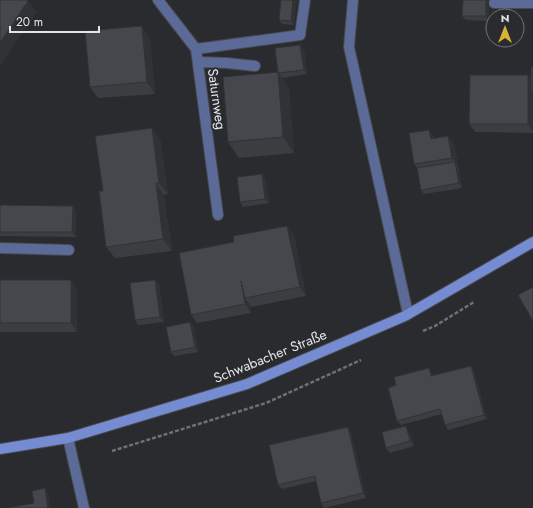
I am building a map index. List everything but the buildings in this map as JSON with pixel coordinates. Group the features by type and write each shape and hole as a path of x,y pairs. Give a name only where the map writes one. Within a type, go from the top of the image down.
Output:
{"street":[{"name":"Saturnweg","path":"158,0 196,49 218,215"},
{"path":"196,49 300,35 305,0"},
{"path":"353,0 349,47 408,314"},
{"path":"494,3 533,3"},
{"path":"198,62 255,66"},
{"name":"Schwabacher Straße","path":"0,449 68,438 247,384 408,314 533,242"},
{"path":"0,248 69,250"},
{"path":"68,438 84,508"}]}
